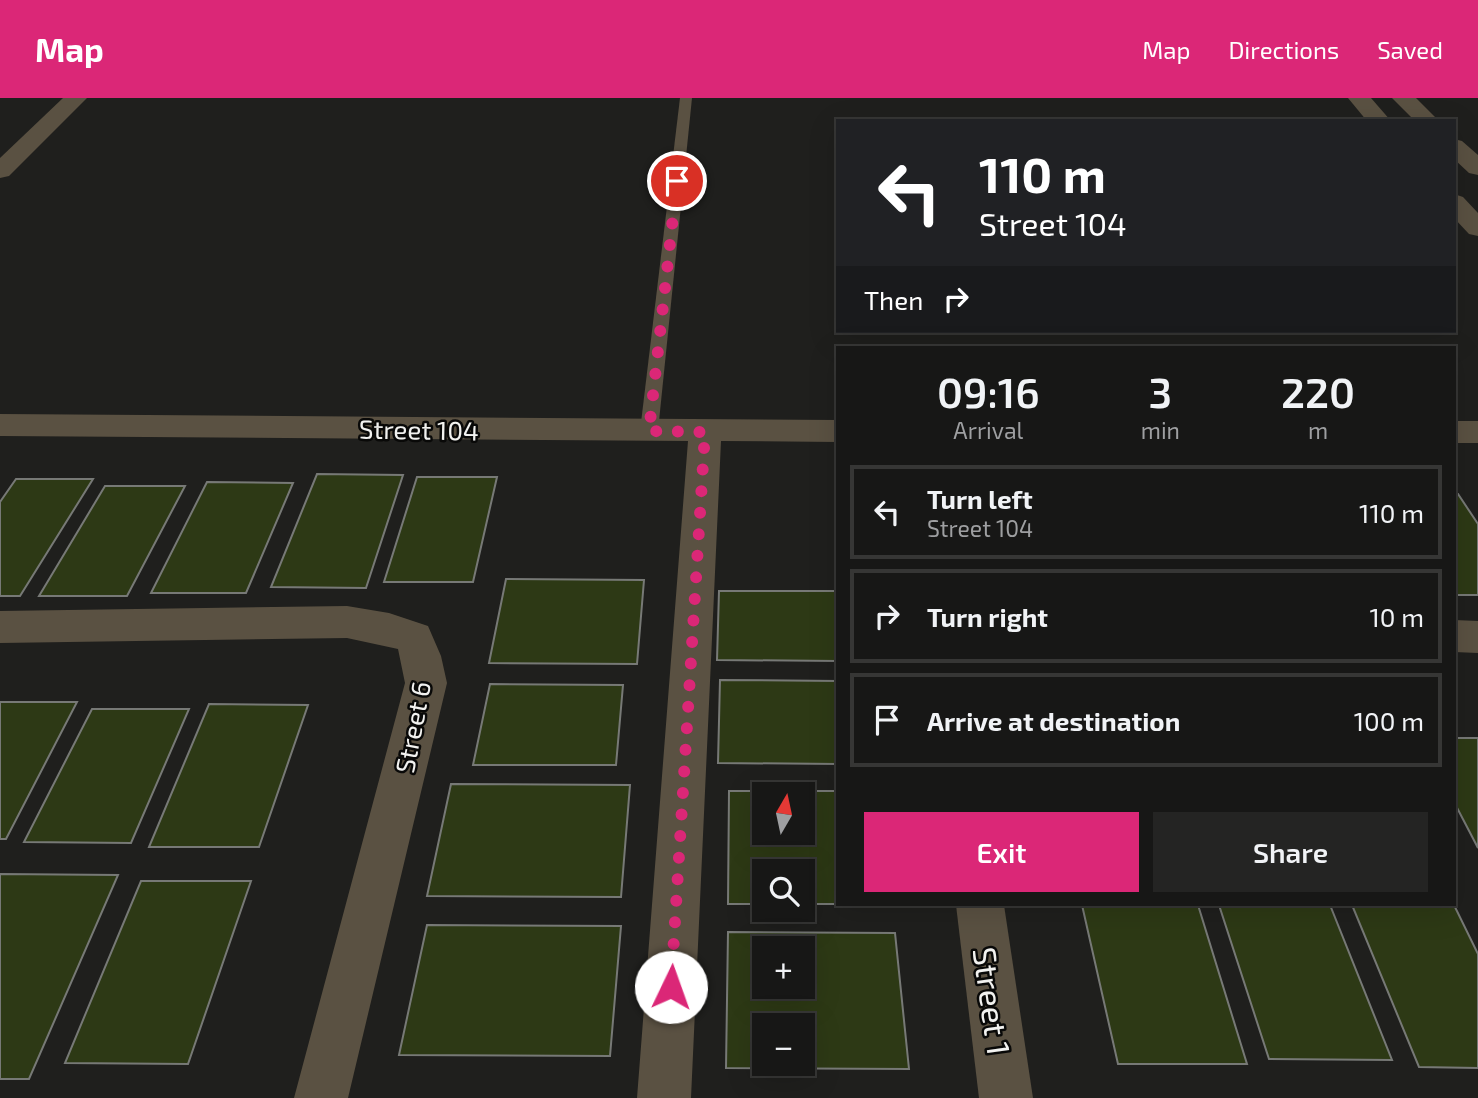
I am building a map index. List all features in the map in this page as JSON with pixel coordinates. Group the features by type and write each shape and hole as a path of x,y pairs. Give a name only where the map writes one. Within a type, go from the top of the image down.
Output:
{"street":[{"path":"0,171 76,98"},
{"path":"1359,98 1378,119"},
{"path":"1403,98 1426,119"},
{"path":"1456,148 1478,168"},
{"path":"1456,204 1478,228"},
{"name":"Street 104","path":"0,425 836,432"},
{"path":"664,1098 705,432"},
{"path":"1456,432 1478,432"},
{"name":"Street 6","path":"0,627 347,622 389,629 414,638 421,656 426,683 321,1098"},
{"path":"1456,636 1478,637"},
{"name":"Street 1","path":"980,906 1006,1098"}],"lane":[{"path":"649,431 686,98"}],"building":[{"path":"317,474 403,475 366,588 271,587"},
{"path":"417,477 497,477 473,582 384,582"},
{"path":"16,479 93,479 20,596 0,596 0,502"},
{"path":"207,482 293,483 246,593 151,593"},
{"path":"105,486 185,486 127,596 39,596"},
{"path":"1456,494 1478,524 1478,595 1456,595"},
{"path":"506,579 644,580 637,664 489,663"},
{"path":"719,591 836,591 836,661 717,660"},
{"path":"720,680 836,681 836,764 718,763"},
{"path":"490,684 623,685 616,765 473,765"},
{"path":"0,702 77,702 6,839 0,839"},
{"path":"209,704 308,705 259,847 149,847"},
{"path":"92,709 189,709 131,843 24,842"},
{"path":"1456,738 1478,738 1478,848 1456,806"},
{"path":"451,784 630,785 621,897 427,896"},
{"path":"729,791 752,791 752,845 816,845 816,791 836,791 836,904 815,904 815,859 752,859 752,904 728,904"},
{"path":"0,874 118,875 29,1079 0,1079"},
{"path":"141,881 251,881 188,1064 65,1063"},
{"path":"1082,906 1198,906 1247,1064 1118,1064"},
{"path":"1219,906 1330,906 1392,1060 1269,1059"},
{"path":"1352,906 1454,906 1478,954 1478,1068 1419,1067"},
{"path":"427,925 621,926 610,1056 399,1055"},
{"path":"728,932 895,933 909,1069 815,1068 815,1013 752,1013 752,1068 726,1068"}],"route":[{"path":"671,987 705,432 649,431 677,181"}]}
